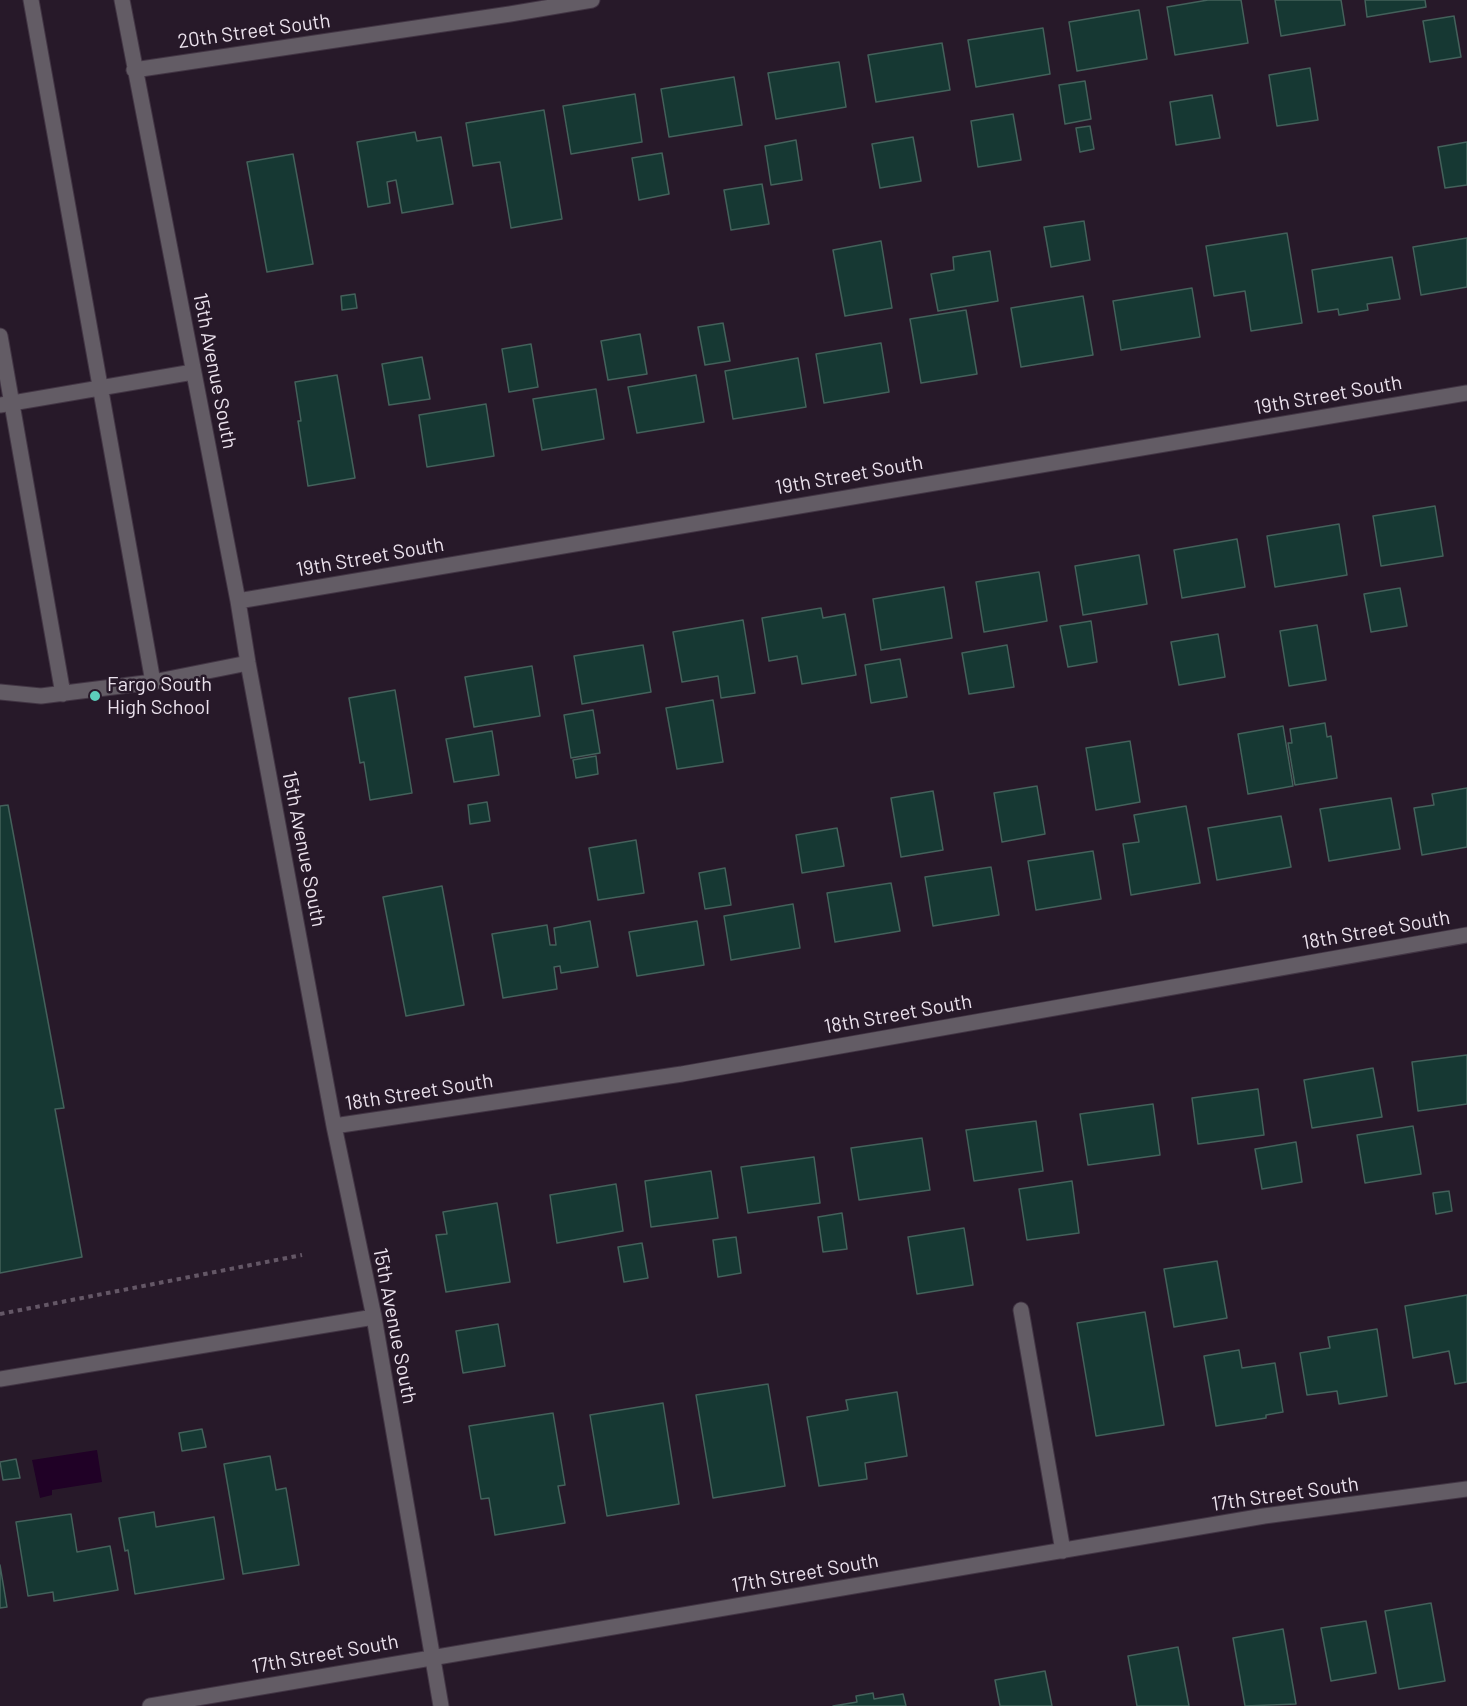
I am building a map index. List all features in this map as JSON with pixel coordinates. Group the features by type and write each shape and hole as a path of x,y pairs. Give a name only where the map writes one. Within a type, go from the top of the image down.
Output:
{"street":[{"path":"31,0 153,682"},
{"name":"15th Avenue South","path":"122,0 238,601 334,1126 374,1317 441,1706"},
{"name":"20th Street South","path":"134,70 592,0"},
{"path":"0,336 7,404 63,694"},
{"path":"7,404 193,372"},
{"name":"19th Street South","path":"238,601 1467,393"},
{"path":"0,692 41,696 63,694 153,682 248,663"},
{"name":"18th Street South","path":"334,1126 682,1074 1467,935"},
{"path":"1021,1310 1063,1551"},
{"path":"0,1379 374,1317"},
{"name":"17th Street South","path":"150,1706 1264,1516 1467,1489"}],"path":[{"path":"0,1314 302,1255"}],"shaded area":[{"path":"97,1450 102,1482 52,1490 52,1495 40,1498 32,1460"}],"building":[{"path":"1208,0 1241,0 1248,43 1175,55 1167,7"},
{"path":"1275,0 1341,0 1345,25 1281,36"},
{"path":"1365,0 1425,0 1426,7 1367,17"},
{"path":"1139,10 1147,59 1077,71 1069,22"},
{"path":"1454,16 1461,57 1430,62 1423,21"},
{"path":"1043,28 1050,74 976,87 968,40"},
{"path":"942,43 950,90 876,102 868,55"},
{"path":"839,62 846,107 776,119 768,73"},
{"path":"1310,68 1318,120 1277,126 1269,75"},
{"path":"734,77 742,125 669,137 661,89"},
{"path":"1085,81 1091,119 1065,124 1059,85"},
{"path":"635,94 642,142 571,154 563,106"},
{"path":"1212,95 1220,138 1176,145 1170,102"},
{"path":"544,110 562,219 511,228 500,162 473,166 466,123"},
{"path":"1013,114 1021,160 978,167 971,121"},
{"path":"1090,126 1094,149 1080,152 1076,128"},
{"path":"415,132 417,141 441,137 453,204 402,213 396,180 387,182 390,203 368,207 357,142"},
{"path":"913,137 921,181 880,188 872,144"},
{"path":"796,140 802,180 771,185 765,146"},
{"path":"1467,142 1467,185 1445,188 1438,147"},
{"path":"662,153 669,194 639,200 632,158"},
{"path":"293,154 313,264 267,272 247,162"},
{"path":"762,184 769,224 731,230 724,190"},
{"path":"1084,221 1090,260 1051,267 1044,227"},
{"path":"1287,233 1302,323 1251,331 1245,291 1214,296 1206,246"},
{"path":"1467,238 1467,287 1421,295 1413,247"},
{"path":"881,241 892,308 845,316 833,250"},
{"path":"990,251 998,301 938,311 931,274 954,270 953,257"},
{"path":"1392,257 1400,299 1367,304 1368,310 1339,315 1338,309 1318,312 1312,270"},
{"path":"1192,288 1200,337 1121,350 1113,301"},
{"path":"355,294 357,308 342,310 341,296"},
{"path":"1083,296 1093,355 1021,367 1011,308"},
{"path":"966,310 977,374 921,383 910,319"},
{"path":"723,323 730,361 705,365 698,327"},
{"path":"640,334 647,374 608,380 601,341"},
{"path":"881,343 889,392 824,403 816,354"},
{"path":"531,344 538,387 509,392 502,349"},
{"path":"422,357 430,399 389,405 382,364"},
{"path":"798,358 806,407 733,419 725,371"},
{"path":"337,375 355,478 308,486 298,421 301,421 295,382"},
{"path":"696,375 704,422 637,433 628,387"},
{"path":"596,389 604,439 542,450 533,399"},
{"path":"486,404 494,456 427,467 419,415"},
{"path":"1435,506 1443,556 1381,566 1373,516"},
{"path":"1339,524 1347,575 1275,587 1267,536"},
{"path":"1237,539 1245,587 1182,598 1174,550"},
{"path":"1139,555 1147,604 1083,615 1075,566"},
{"path":"1039,572 1047,621 984,632 976,582"},
{"path":"944,587 952,638 881,650 873,599"},
{"path":"1400,588 1407,626 1371,632 1364,594"},
{"path":"821,608 823,618 845,614 856,675 802,684 797,656 769,661 762,618"},
{"path":"743,620 755,693 721,698 718,676 682,682 673,632"},
{"path":"1091,621 1097,662 1068,667 1060,626"},
{"path":"1317,625 1326,680 1289,686 1280,631"},
{"path":"1218,634 1225,677 1179,685 1171,642"},
{"path":"643,645 651,692 582,704 574,656"},
{"path":"1007,645 1014,687 969,694 962,653"},
{"path":"900,659 907,697 871,703 865,665"},
{"path":"532,666 540,716 474,727 465,677"},
{"path":"395,690 412,793 370,800 364,762 360,763 349,698"},
{"path":"713,700 723,762 677,769 666,708"},
{"path":"593,710 600,753 571,758 564,715"},
{"path":"1325,723 1327,737 1331,736 1337,778 1295,785 1288,743 1292,743 1290,729"},
{"path":"1283,726 1293,786 1248,794 1238,734"},
{"path":"492,731 499,775 454,782 446,739"},
{"path":"1130,741 1140,802 1096,810 1086,748"},
{"path":"596,756 598,774 576,778 573,760"},
{"path":"1037,786 1045,834 1002,842 994,793"},
{"path":"1467,788 1467,847 1422,855 1414,808 1434,805 1432,794"},
{"path":"933,791 943,850 901,857 891,798"},
{"path":"1391,798 1400,849 1329,861 1320,809"},
{"path":"487,802 490,821 470,824 468,805"},
{"path":"8,805 64,1108 55,1109 82,1257 0,1273 0,806"},
{"path":"1186,806 1200,883 1131,895 1123,844 1139,842 1134,815"},
{"path":"1281,816 1291,867 1217,880 1208,828"},
{"path":"837,828 844,866 802,873 796,835"},
{"path":"636,840 644,893 598,900 589,848"},
{"path":"1093,851 1101,899 1036,910 1028,861"},
{"path":"991,867 999,915 933,926 925,877"},
{"path":"725,868 731,905 705,909 699,873"},
{"path":"891,883 900,931 835,942 827,893"},
{"path":"442,886 464,1005 406,1016 383,897"},
{"path":"793,904 800,948 731,960 724,916"},
{"path":"590,921 598,967 561,973 560,966 554,967 557,989 503,998 492,934 547,925 550,945 556,945 554,928"},
{"path":"697,921 704,965 637,976 629,932"},
{"path":"1467,1055 1467,1104 1418,1111 1412,1062"},
{"path":"1373,1068 1382,1117 1312,1128 1304,1080"},
{"path":"1258,1089 1264,1135 1198,1144 1192,1098"},
{"path":"1153,1104 1160,1155 1088,1165 1080,1114"},
{"path":"1036,1121 1043,1171 974,1181 966,1130"},
{"path":"1413,1126 1421,1174 1365,1183 1357,1135"},
{"path":"922,1138 930,1190 859,1200 851,1148"},
{"path":"1296,1142 1302,1182 1262,1189 1255,1149"},
{"path":"814,1157 820,1203 748,1213 741,1167"},
{"path":"711,1171 718,1218 651,1227 645,1181"},
{"path":"1072,1181 1079,1233 1027,1240 1019,1189"},
{"path":"616,1184 623,1231 557,1243 550,1195"},
{"path":"1449,1191 1452,1211 1436,1214 1433,1193"},
{"path":"497,1203 510,1282 446,1292 436,1235 447,1234 443,1212"},
{"path":"842,1213 847,1249 823,1252 818,1217"},
{"path":"964,1228 973,1285 917,1294 908,1237"},
{"path":"736,1237 741,1273 718,1277 713,1240"},
{"path":"642,1243 648,1278 624,1282 618,1247"},
{"path":"1217,1261 1227,1318 1174,1327 1164,1269"},
{"path":"1467,1295 1467,1382 1455,1384 1449,1351 1413,1358 1405,1306"},
{"path":"1145,1312 1164,1425 1096,1436 1077,1323"},
{"path":"498,1324 505,1366 463,1373 456,1331"},
{"path":"1377,1329 1387,1396 1339,1404 1337,1391 1307,1395 1300,1353 1330,1348 1328,1337"},
{"path":"1239,1350 1242,1368 1275,1363 1283,1412 1266,1415 1266,1418 1216,1426 1204,1356"},
{"path":"768,1384 785,1486 713,1498 696,1395"},
{"path":"897,1392 907,1456 865,1463 867,1479 819,1486 807,1417 848,1410 846,1400"},
{"path":"663,1403 679,1504 607,1516 590,1415"},
{"path":"553,1413 565,1485 558,1486 565,1523 495,1535 489,1498 481,1499 469,1426"},
{"path":"202,1429 206,1447 182,1451 179,1433"},
{"path":"270,1456 276,1490 286,1488 299,1565 243,1574 224,1464"},
{"path":"16,1459 20,1478 3,1480 0,1462"},
{"path":"154,1512 156,1527 214,1517 224,1579 135,1594 128,1550 125,1551 119,1518"},
{"path":"71,1514 77,1552 110,1546 118,1590 54,1601 53,1592 28,1596 16,1522"},
{"path":"0,1565 7,1607 0,1608"},
{"path":"1431,1603 1445,1681 1399,1689 1385,1611"},
{"path":"1366,1621 1376,1673 1331,1681 1321,1628"},
{"path":"1283,1629 1296,1704 1245,1706 1233,1638"},
{"path":"1178,1647 1189,1706 1137,1706 1128,1656"},
{"path":"1045,1671 1052,1706 1000,1706 995,1680"},
{"path":"873,1693 874,1699 903,1694 906,1706 833,1706 857,1702 856,1696"}],"place":[{"name":"Fargo South High School","path":"95,696"}]}
